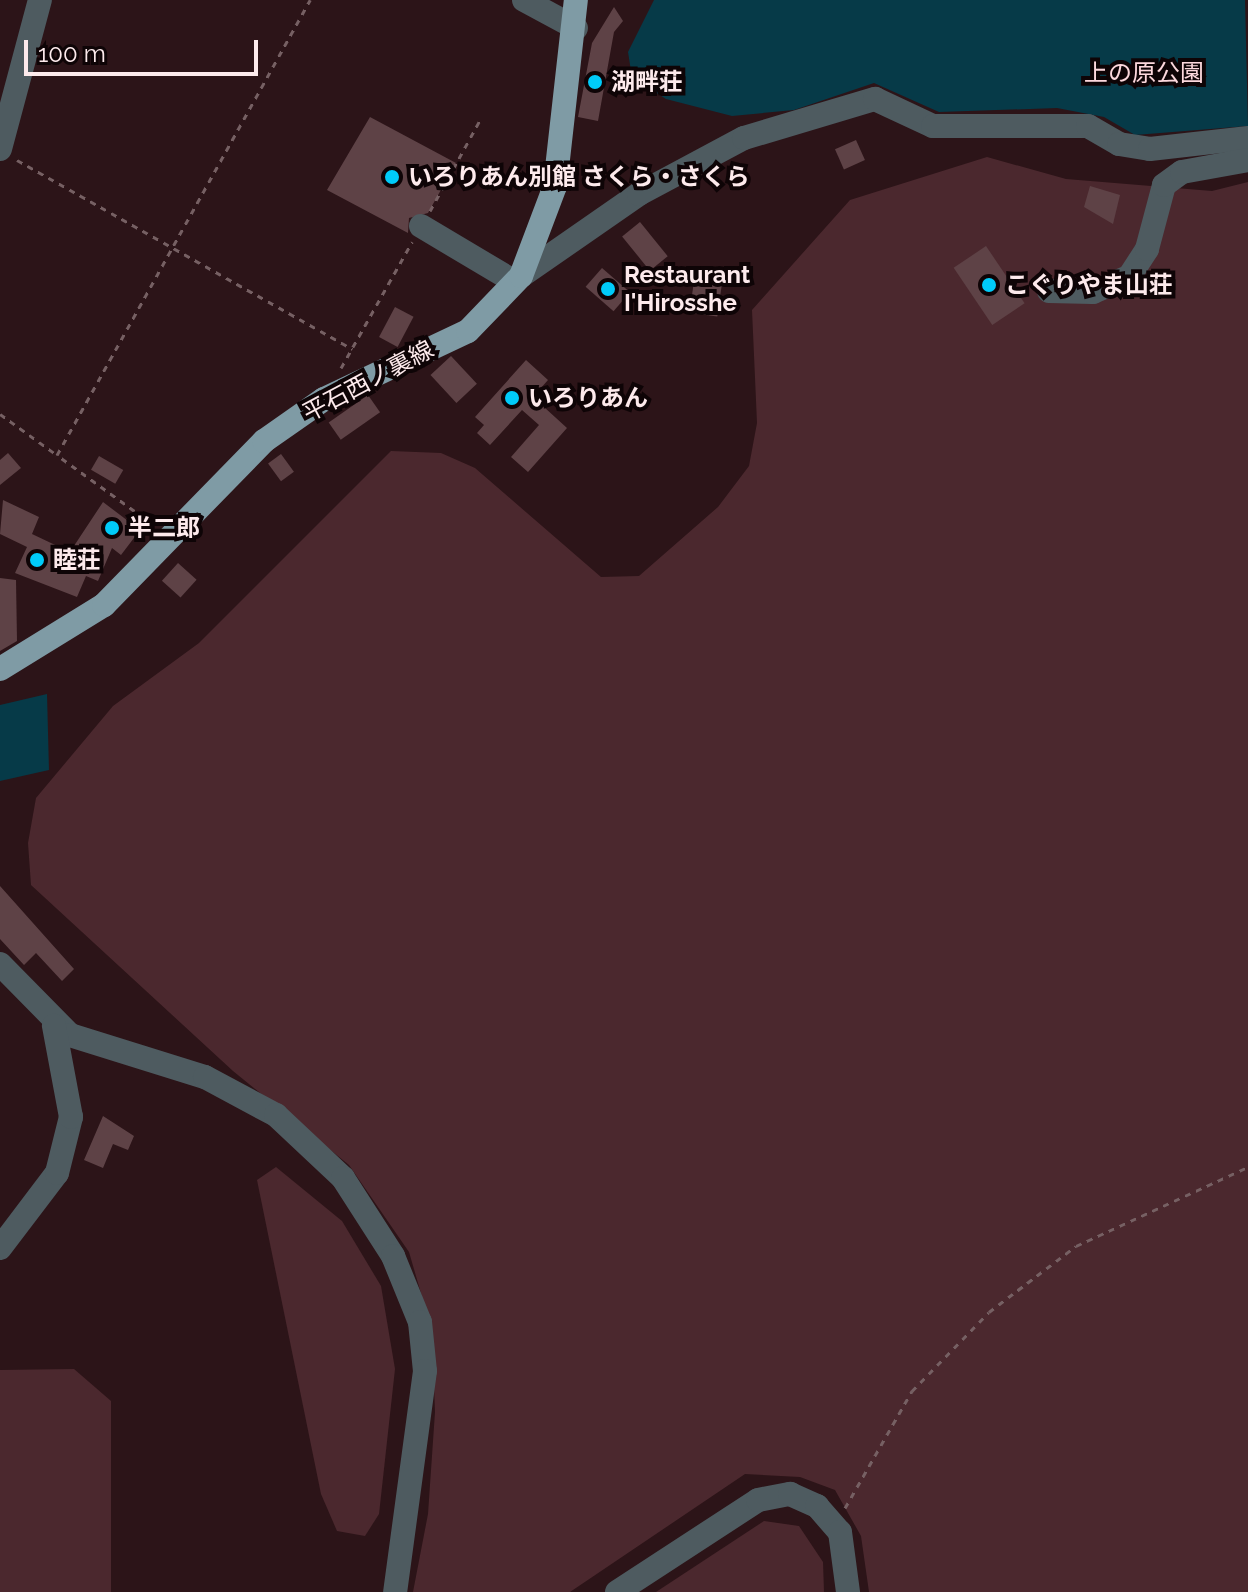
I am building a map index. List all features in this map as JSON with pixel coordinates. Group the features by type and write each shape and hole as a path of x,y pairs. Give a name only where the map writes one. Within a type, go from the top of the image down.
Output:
{"main road":[{"name":"平石西ノ裏線","path":"0,669 104,605 264,441 324,399 468,331 518,279 555,186 576,28 576,0"}],"street":[{"path":"7,154 40,0"},
{"path":"524,0 576,28"},
{"path":"421,226 518,279 639,194 744,138 875,99 933,126 1088,126 1119,144 1150,149 1248,138"},
{"path":"1049,291 1093,292 1129,277 1147,249 1164,185 1182,172 1248,160"},
{"path":"0,964 54,1026 205,1077 276,1115 343,1178 393,1256 420,1322 425,1371 395,1592"},
{"path":"0,1248 57,1173 71,1117 54,1026"},
{"path":"617,1592 758,1500 790,1494 817,1506 840,1532 848,1592"}],"path":[{"path":"57,455 174,250 310,0"},
{"path":"324,399 480,120"},
{"path":"7,154 352,349"},
{"path":"0,414 171,537"},
{"path":"840,1532 877,1442 912,1391 989,1312 1076,1246 1248,1167"}],"shaded area":[{"path":"987,157 1066,179 1212,191 1248,182 1248,1592 869,1592 861,1536 835,1490 800,1477 745,1474 570,1592 413,1592 428,1514 435,1412 432,1331 409,1252 349,1165 233,1071 31,885 28,843 36,798 113,706 199,643 391,451 441,453 475,468 601,577 639,576 718,507 749,466 757,423 752,310 850,200"},
{"path":"276,1167 342,1221 381,1286 395,1369 379,1514 365,1536 337,1531 321,1494 257,1180"},
{"path":"74,1369 111,1401 111,1592 0,1592 0,1370"},
{"path":"764,1521 799,1526 823,1562 824,1592 656,1592"}],"water":[{"name":"上の原公園","path":"654,0 1245,0 1248,126 1135,135 1104,117 1057,108 939,112 874,83 794,110 732,116 666,99 632,77 628,52"},
{"path":"47,694 49,770 0,781 0,705"}],"building":[{"name":"湖畔荘","path":"614,7 623,21 614,32 598,121 578,117 592,43"},
{"name":"いろりあん別館 さくら・さくら","path":"370,117 456,163 428,213 409,218 408,233 327,190"},
{"path":"856,140 865,160 844,169 835,149"},
{"path":"1090,186 1120,195 1113,224 1084,207"},
{"path":"640,222 668,256 650,271 622,236"},
{"name":"こぐりやま山荘","path":"986,246 1025,303 992,325 954,268"},
{"name":"Restaurant I'Hirosshe","path":"602,268 630,292 614,311 586,287"},
{"path":"694,281 722,285 717,317 690,313"},
{"path":"395,307 414,317 398,347 379,337"},
{"path":"451,356 477,384 456,403 431,375"},
{"path":"526,360 548,380 533,397 567,428 528,472 511,457 539,425 522,410 490,445 477,433 484,425 475,417"},
{"path":"368,395 380,412 341,440 329,423"},
{"path":"8,453 21,468 0,485 0,460"},
{"path":"281,454 294,472 281,481 268,463"},
{"path":"99,456 123,470 115,484 91,470"},
{"path":"3,500 39,517 32,534 70,552 103,502 140,530 121,555 112,548 98,581 86,576 77,597 15,573 27,547 0,534"},
{"path":"178,563 197,580 181,598 162,581"},
{"path":"0,578 16,580 17,641 0,651"},
{"path":"0,886 74,969 62,981 36,953 24,965 0,939"},
{"path":"103,1116 134,1136 128,1150 113,1144 103,1168 84,1160"}],"place":[{"name":"湖畔荘","path":"595,82"},
{"name":"いろりあん別館 さくら・さくら","path":"392,177"},
{"name":"こぐりやま山荘","path":"989,285"},
{"name":"Restaurant I'Hirosshe","path":"608,289"},
{"name":"いろりあん","path":"512,398"},
{"name":"半二郎","path":"112,528"},
{"name":"睦荘","path":"37,560"}]}
